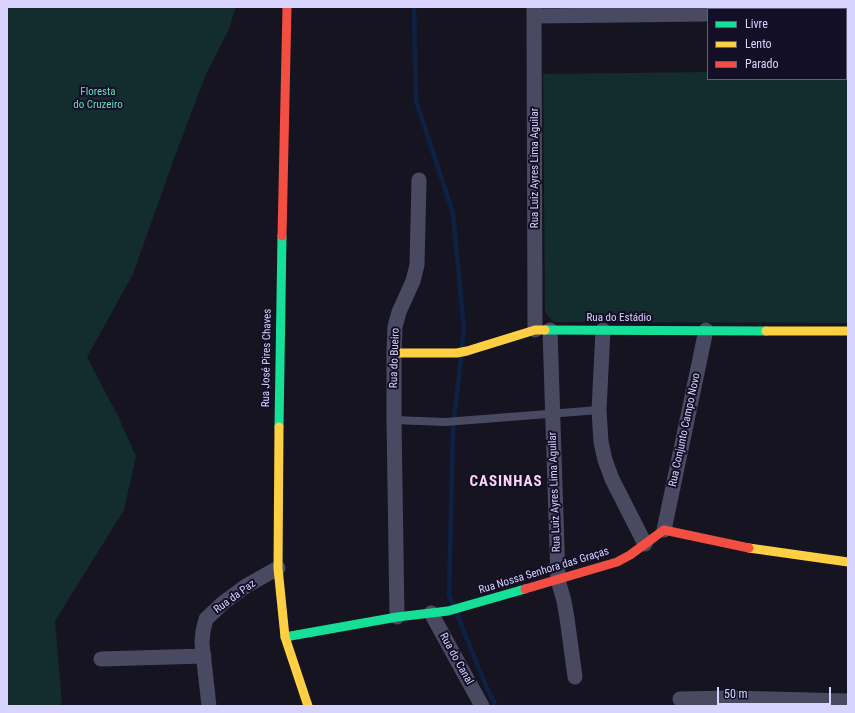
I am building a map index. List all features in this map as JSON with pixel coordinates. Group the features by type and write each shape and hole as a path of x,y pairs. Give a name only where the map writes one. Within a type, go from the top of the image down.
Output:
{"street":[{"name":"Rua José Pires Chaves","path":"287,7 279,373 278,568 285,637 308,706"},
{"path":"535,11 707,14"},
{"name":"Rua Luiz Ayres Lima Aguilar","path":"534,330 535,11"},
{"name":"Rua do Bueiro","path":"398,617 394,420 395,327 399,312 414,281 417,265 419,180"},
{"name":"Rua do Estádio","path":"394,353 457,353 534,330 848,331"},
{"name":"Rua Luiz Ayres Lima Aguilar","path":"550,330 558,580 567,618 575,677"},
{"path":"603,330 599,410 601,442 609,473 645,544"},
{"name":"Rua Conjunto Campo Novo","path":"664,530 706,330"},
{"path":"664,530 751,548 848,562"},
{"name":"Rua Nossa Senhora das Graças","path":"285,637 398,617 463,608 617,562 630,555 664,530"},
{"name":"Rua da Paz","path":"209,706 202,643 206,619 222,603 246,586 278,568"},
{"name":"Rua do Canal","path":"431,613 482,706"},
{"path":"102,659 204,656"},
{"path":"680,699 731,698 848,701"}],"lane":[{"path":"394,420 445,422 599,410"}],"green space":[{"name":"Floresta do Cruzeiro","path":"7,7 236,7 228,31 207,72 176,153 133,274 87,357 117,414 136,456 124,510 55,621 62,703 61,706 7,706"},
{"path":"848,71 848,323 553,322 545,312 543,74 707,72 707,80 847,80"}],"waterway":[{"path":"414,7 416,101 453,213 464,330 462,347"},
{"path":"453,604 449,596 453,429 461,358"},
{"path":"457,614 486,686 496,706"}],"traffic: fast":[{"path":"279,427 282,236"},
{"path":"545,330 766,331"},
{"path":"285,637 397,617 448,611 525,589"}],"traffic: slow":[{"path":"394,353 457,353 535,330 545,330"},
{"path":"766,331 848,331"},
{"path":"279,427 278,568 285,637 308,706"},
{"path":"749,548 848,562"}],"traffic: jam":[{"path":"282,236 287,7"},
{"path":"525,589 617,562 630,555 664,530 749,548"}],"district":[{"name":"CASINHAS","path":"506,482"}]}
